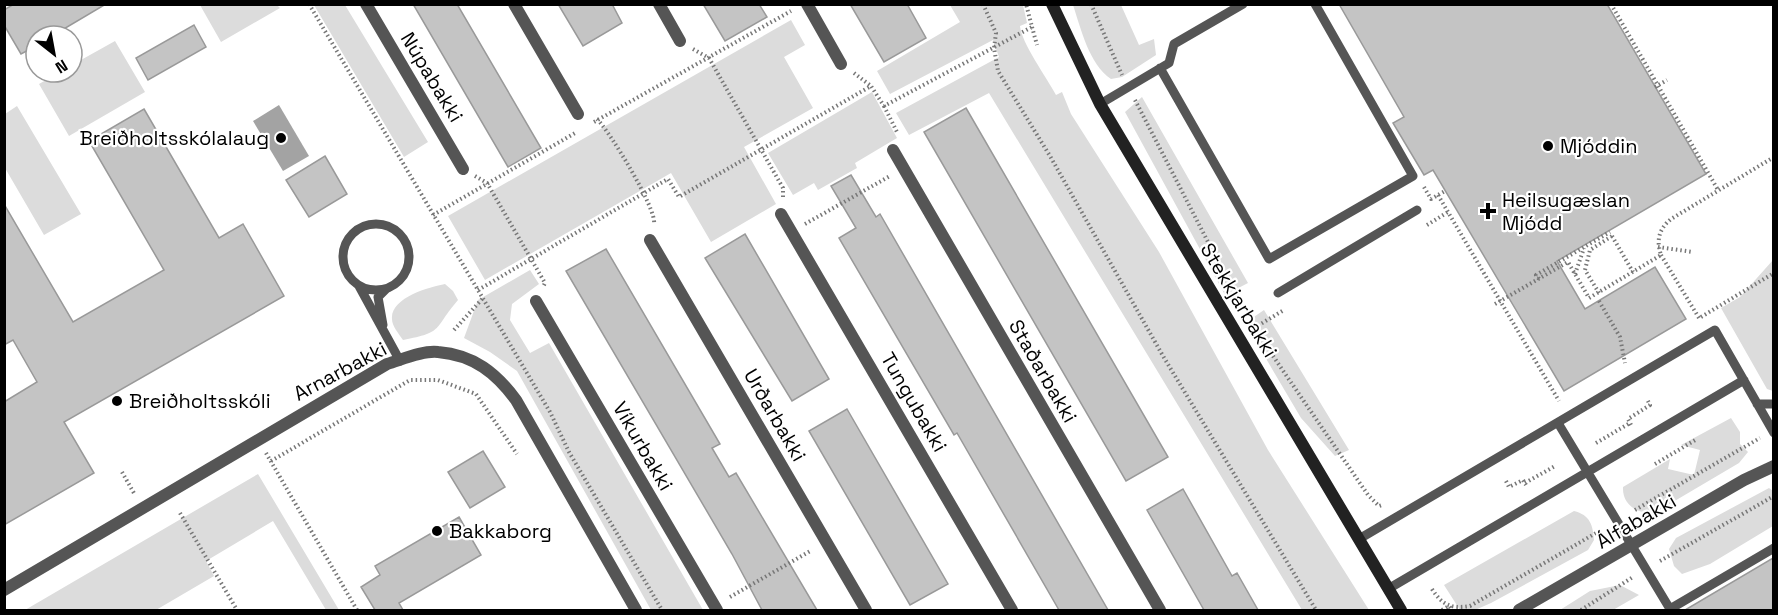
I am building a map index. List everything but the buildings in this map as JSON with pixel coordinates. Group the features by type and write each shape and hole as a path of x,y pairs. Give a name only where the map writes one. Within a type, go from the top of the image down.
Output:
{"street":[{"name":"Núpabakki","path":"366,4 463,169"},
{"path":"514,4 578,114"},
{"path":"659,4 680,41"},
{"path":"807,4 841,64"},
{"name":"Stekkjarbakki","path":"1052,4 1100,104 1401,610"},
{"name":"Staðarbakki","path":"893,150 1160,610"},
{"name":"Tungubakki","path":"781,214 1012,610"},
{"name":"Urðarbakki","path":"650,240 866,610"},
{"name":"Víkurbakki","path":"536,301 715,608"},
{"name":"Arnarbakki","path":"4,590 387,364 436,351 476,363 499,377 516,400 636,610"},
{"name":"Álfabakki","path":"1519,610 1773,466"}],"lane":[{"path":"1100,104 1169,63 1174,44 1243,4"},
{"path":"1160,68 1269,259 1413,176 1315,4"},
{"path":"1278,293 1417,210"},
{"path":"384,333 378,297 396,283 409,263 409,251 404,239 385,225 362,227 352,234 345,244 344,267 350,278 359,286 384,333 400,361"},
{"path":"359,286 368,289 386,289"},
{"path":"1359,539 1715,330 1773,433"},
{"path":"1388,589 1744,380"},
{"path":"1757,404 1773,404"},
{"path":"1558,423 1670,609 1773,548"}],"path":[{"path":"309,4 483,298 662,610"},
{"path":"983,4 996,33 994,48 998,71 1050,156 1163,356 1316,610"},
{"path":"1026,4 1037,45"},
{"path":"1091,4 1122,76"},
{"path":"1611,4 1656,86 1718,190"},
{"path":"588,125 792,10"},
{"path":"884,106 1032,27"},
{"path":"680,41 709,58 783,188 781,214"},
{"path":"1656,86 1667,80"},
{"path":"478,290 668,179 679,197 871,86 899,132 893,150"},
{"path":"1134,99 1230,285"},
{"path":"578,114 599,120 644,194 656,218 650,240"},
{"path":"433,215 578,131"},
{"path":"1699,318 1661,255 1658,247 1660,230 1665,224 1773,157"},
{"path":"792,232 904,168"},
{"path":"463,169 487,183 545,283 536,301"},
{"path":"1431,199 1445,191"},
{"path":"1438,195 1558,401"},
{"path":"1539,279 1536,275 1610,233"},
{"path":"1610,233 1633,272"},
{"path":"1599,292 1585,270 1590,250 1610,233"},
{"path":"1575,274 1584,247"},
{"path":"1658,247 1693,252"},
{"path":"1495,304 1568,262 1589,298 1661,255"},
{"path":"454,330 483,298"},
{"path":"1599,301 1620,337 1622,357 1625,363"},
{"path":"1251,322 1260,337"},
{"path":"1266,347 1362,488 1379,506"},
{"path":"271,461 410,381 438,380 476,394 517,454"},
{"path":"1596,443 1631,424 1628,419 1650,405 1647,399"},
{"path":"258,439 357,610"},
{"path":"1655,464 1697,439"},
{"path":"1635,510 1753,441"},
{"path":"1506,481 1509,487 1523,480 1525,484 1555,466"},
{"path":"1581,610 1645,569 1773,496"},
{"path":"180,513 237,610"},
{"path":"1442,610 1470,606 1596,533"},
{"path":"715,608 826,542"},
{"path":"1432,589 1439,601 1451,608"}],"shaded area":[{"path":"200,5 277,5 280,8 221,42"},
{"path":"314,5 345,5 428,142 404,157"},
{"path":"950,5 1023,5 1027,23 1020,26 1021,33 1035,60 1056,95 1062,92 1071,114 1159,252 1268,450 1369,610 1302,610 989,93 909,135 896,113 999,57 993,40 890,94 877,71 960,22"},
{"path":"1073,5 1121,5 1139,45 1154,39 1156,55 1122,77 1111,79 1091,55"},
{"path":"791,20 805,45 784,57 813,108 744,147 776,204 711,242 671,173 485,280 448,216"},
{"path":"115,41 145,92 69,136 39,84 84,84 84,58"},
{"path":"872,92 897,138 855,163 857,168 818,190 814,183 793,195 768,153"},
{"path":"1142,97 1248,283 1225,295 1125,112"},
{"name":"Breiðholtsskólalaug","path":"279,105 309,156 283,171 253,121"},
{"path":"17,106 81,214 44,235 5,168 5,114"},
{"path":"1773,260 1773,391 1767,389 1721,308 1740,297"},
{"path":"530,270 539,284 512,304 510,320 530,353 549,343 703,610 651,610 517,371 490,352 464,338 478,300"},
{"path":"445,284 458,300 441,323 426,334 403,340 392,322 393,312 397,305 412,295"},
{"path":"1264,310 1349,450 1335,456 1301,418 1245,323"},
{"path":"1731,418 1740,432 1740,444 1748,452 1739,463 1656,512 1644,512 1629,504 1623,494 1623,487 1670,459 1668,469 1694,475 1700,450 1681,445"},
{"path":"258,474 339,610 326,610 273,521 206,561 214,576 156,610 25,610"},
{"path":"1769,488 1773,491 1773,526 1710,564 1682,574 1674,566 1669,549 1676,538"},
{"path":"1574,511 1587,518 1593,530 1594,540 1588,550 1491,603 1475,610 1460,610 1444,585"},
{"path":"1620,585 1639,595 1613,610 1560,610 1590,591"}],"place":[{"name":"Breiðholtsskólalaug","path":"281,138"},
{"name":"Mjóddin","path":"1548,146"},
{"name":"Heilsugæslan Mjódd","path":"1488,211"},
{"name":"Breiðholtsskóli","path":"117,401"},
{"name":"Bakkaborg","path":"437,531"}]}
